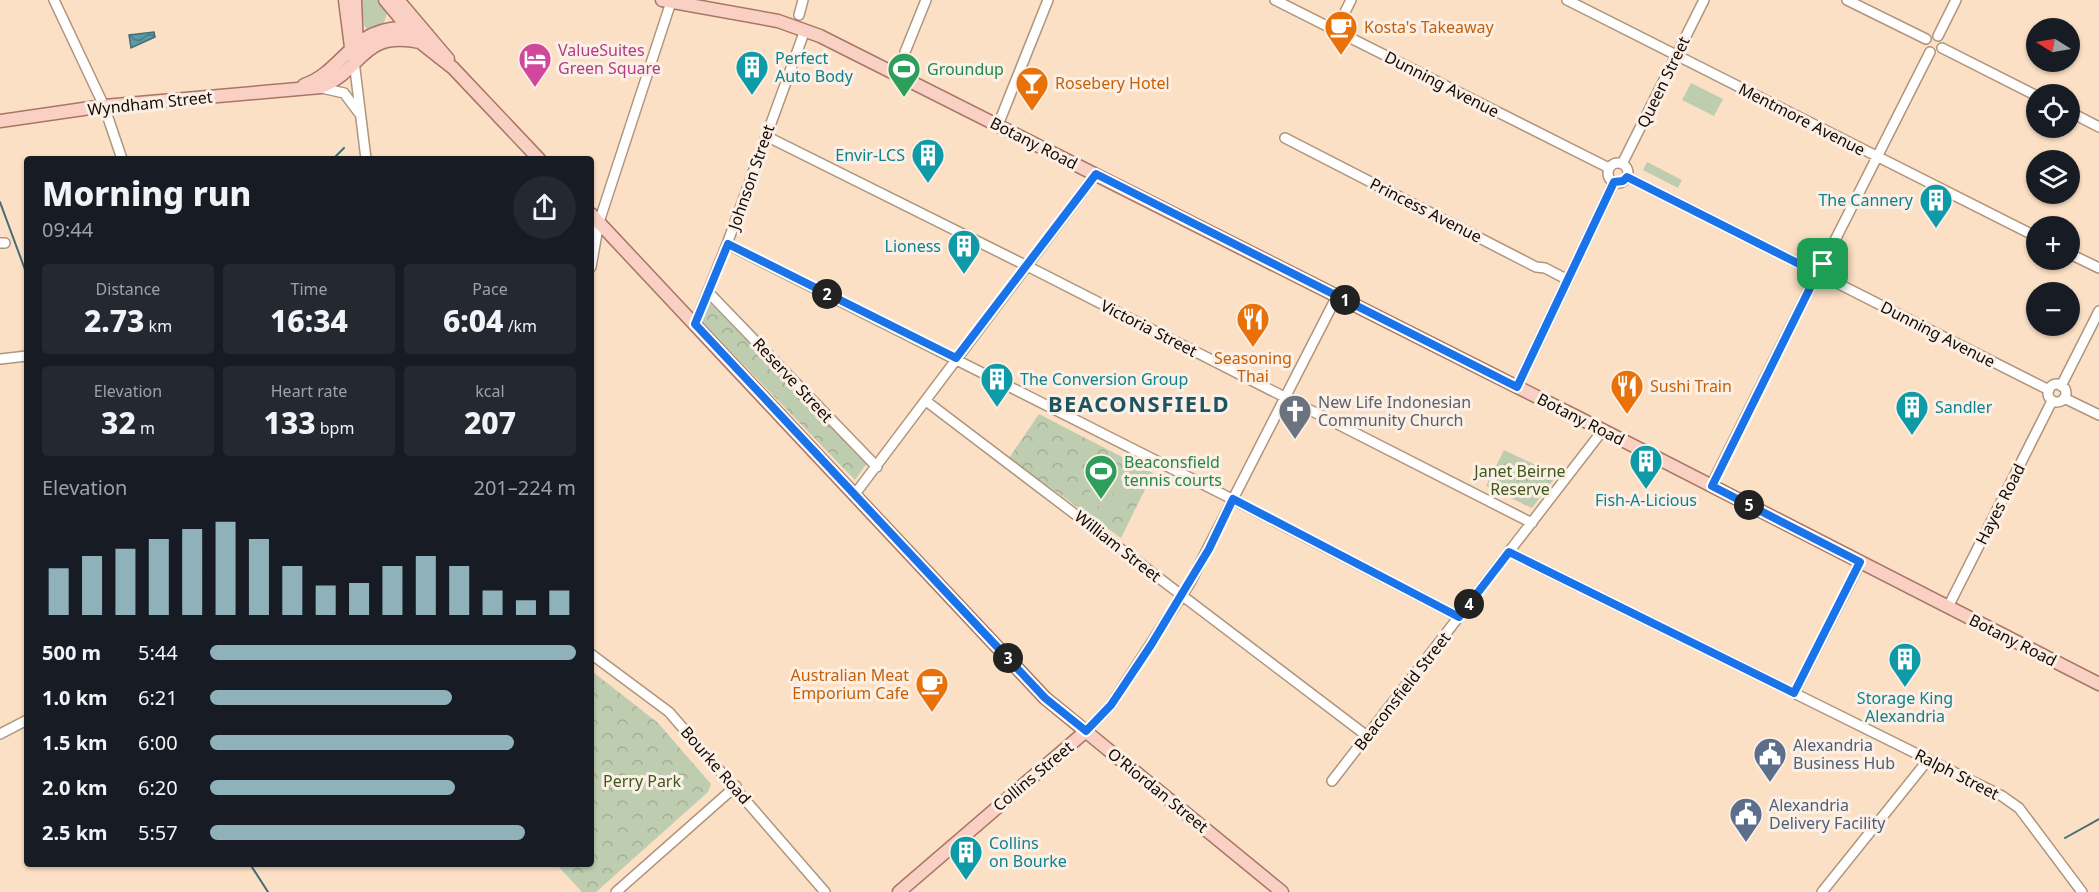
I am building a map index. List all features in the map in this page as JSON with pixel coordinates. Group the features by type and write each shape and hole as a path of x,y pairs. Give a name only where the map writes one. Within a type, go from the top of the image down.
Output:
{"main road":[{"path":"345,0 354,46"},
{"path":"354,62 355,0"},
{"path":"386,0 408,28 423,38 536,156"},
{"path":"398,0 423,38"},
{"name":"Botany Road","path":"671,1 778,21 805,30 907,79 1604,430 2099,684"},
{"name":"Wyndham Street","path":"300,87 322,76 354,46 381,31 408,28"},
{"name":"Wyndham Street","path":"0,121 104,106 315,87 327,84 368,48 383,41 423,38"},
{"name":"O'Riordan Street","path":"595,218 1045,698 1282,892"},
{"name":"Collins Street","path":"899,892 1086,731"}],"street":[{"path":"54,0 104,106 121,156"},
{"path":"799,15 803,0"},
{"path":"907,79 905,52 926,0"},
{"path":"998,125 1048,0"},
{"name":"Dunning Avenue","path":"1275,0 1610,168"},
{"path":"1336,30 1351,0"},
{"name":"Mentmore Avenue","path":"1568,0 2026,231"},
{"name":"Queen Street","path":"1622,164 1704,0"},
{"path":"1846,0 1926,39"},
{"path":"1938,36 1956,0"},
{"path":"595,218 671,1"},
{"name":"Johnson Street","path":"695,324 728,244 805,30"},
{"path":"1926,39 1932,35 1938,36 1942,40 1942,48"},
{"path":"1926,39 1926,48 1930,52 1937,52 1942,48"},
{"path":"1942,48 2026,90"},
{"path":"1823,264 1930,52"},
{"path":"354,62 366,156"},
{"path":"315,87 344,93 360,115"},
{"path":"2080,117 2099,127"},
{"name":"Victoria Street","path":"766,136 1026,265 1532,523"},
{"name":"Princess Avenue","path":"1285,138 1536,267 1568,280"},
{"path":"1614,164 1622,164 1627,170 1627,177 1623,181 1614,182 1609,176 1610,168 1614,164"},
{"path":"855,495 1096,174"},
{"path":"1627,177 1809,269"},
{"path":"1517,387 1614,182"},
{"path":"728,244 1233,499 1459,617"},
{"path":"2080,259 2099,268"},
{"path":"1816,263 1823,264 1828,270 1827,278 1821,283 1813,282 1809,276 1809,269 1816,263"},
{"name":"Dunning Avenue","path":"1827,278 2049,390"},
{"path":"1712,486 1813,282"},
{"name":"Reserve Street","path":"709,293 877,467"},
{"name":"Collins Street","path":"1086,731 1111,705 1182,596 1209,549 1336,296"},
{"path":"2061,386 2099,311"},
{"path":"0,359 24,356"},
{"path":"2055,385 2061,386 2065,390 2064,398 2059,402 2052,401 2048,396 2049,390 2055,385"},
{"path":"2064,398 2099,416"},
{"name":"William Street","path":"926,401 1367,736"},
{"name":"Hayes Road","path":"1948,608 2052,401"},
{"name":"Beaconsfield Street","path":"1332,781 1604,430"},
{"name":"Ralph Street","path":"1509,552 2002,796 2019,808 2082,892"},
{"path":"1794,693 1860,562"},
{"name":"Bourke Road","path":"594,656 669,712 736,786 825,892"},
{"path":"0,734 24,722"},
{"path":"1822,892 1928,760"},
{"path":"616,892 736,786"}],"green space":[{"path":"361,0 377,0 387,13 384,23 367,29 364,25"},
{"path":"1691,83 1723,99 1714,116 1682,100"},
{"path":"1647,162 1682,180 1678,188 1643,170"},
{"path":"709,302 867,463 855,480 697,317"},
{"path":"1249,319 1261,326 1255,339 1242,332"},
{"path":"1039,414 1153,473 1121,538 1009,458"},
{"name":"Janet Beirne Reserve","path":"1504,450 1557,475 1532,508 1486,486"},
{"name":"Beaconsfield tennis courts","path":"1106,471 1130,488 1121,500 1098,482"},
{"name":"Beaconsfield tennis courts","path":"1094,486 1117,503 1109,514 1085,497"},
{"name":"Perry Park","path":"594,673 658,723 711,784 708,792 596,892 582,892 559,867 594,867"}],"water":[{"path":"154,32 155,37 131,48 129,35"}],"waterway":[{"path":"336,156 344,148"},
{"path":"0,202 24,267"},
{"path":"2065,838 2099,819"},
{"path":"252,867 268,892"}],"place":[{"name":"Kosta's Takeaway","path":"1341,56"},
{"name":"ValueSuites Green Square","path":"535,88"},
{"name":"Perfect Auto Body","path":"752,96"},
{"name":"Groundup","path":"904,98"},
{"name":"Rosebery Hotel","path":"1032,112"},
{"name":"Envir-LCS","path":"928,184"},
{"name":"The Cannery","path":"1936,229"},
{"name":"Lioness","path":"964,275"},
{"name":"Seasoning Thai","path":"1253,348"},
{"name":"The Conversion Group","path":"997,408"},
{"name":"Sushi Train","path":"1627,415"},
{"name":"Sandler","path":"1912,436"},
{"name":"New Life Indonesian Community Church","path":"1295,440"},
{"name":"Fish-A-Licious","path":"1646,490"},
{"name":"Beaconsfield tennis courts","path":"1101,500"},
{"name":"Storage King Alexandria","path":"1905,688"},
{"name":"Australian Meat Emporium Cafe","path":"932,713"},
{"name":"Alexandria Business Hub","path":"1770,783"},
{"name":"Alexandria Delivery Facility","path":"1746,843"},
{"name":"Collins on Bourke","path":"966,881"}],"district":[{"name":"BEACONSFIELD","path":"1139,404"}],"route":[{"path":"1096,174 1517,387 1614,182 1623,181 1627,177 1809,269 1816,263 1823,264 1828,270 1827,278 1821,283 1813,282 1712,486 1860,562 1794,693 1509,552 1459,617 1233,499 1190,583 1151,645 1111,705 1086,731 1045,698 695,324 728,244 956,358 1096,174"}]}
